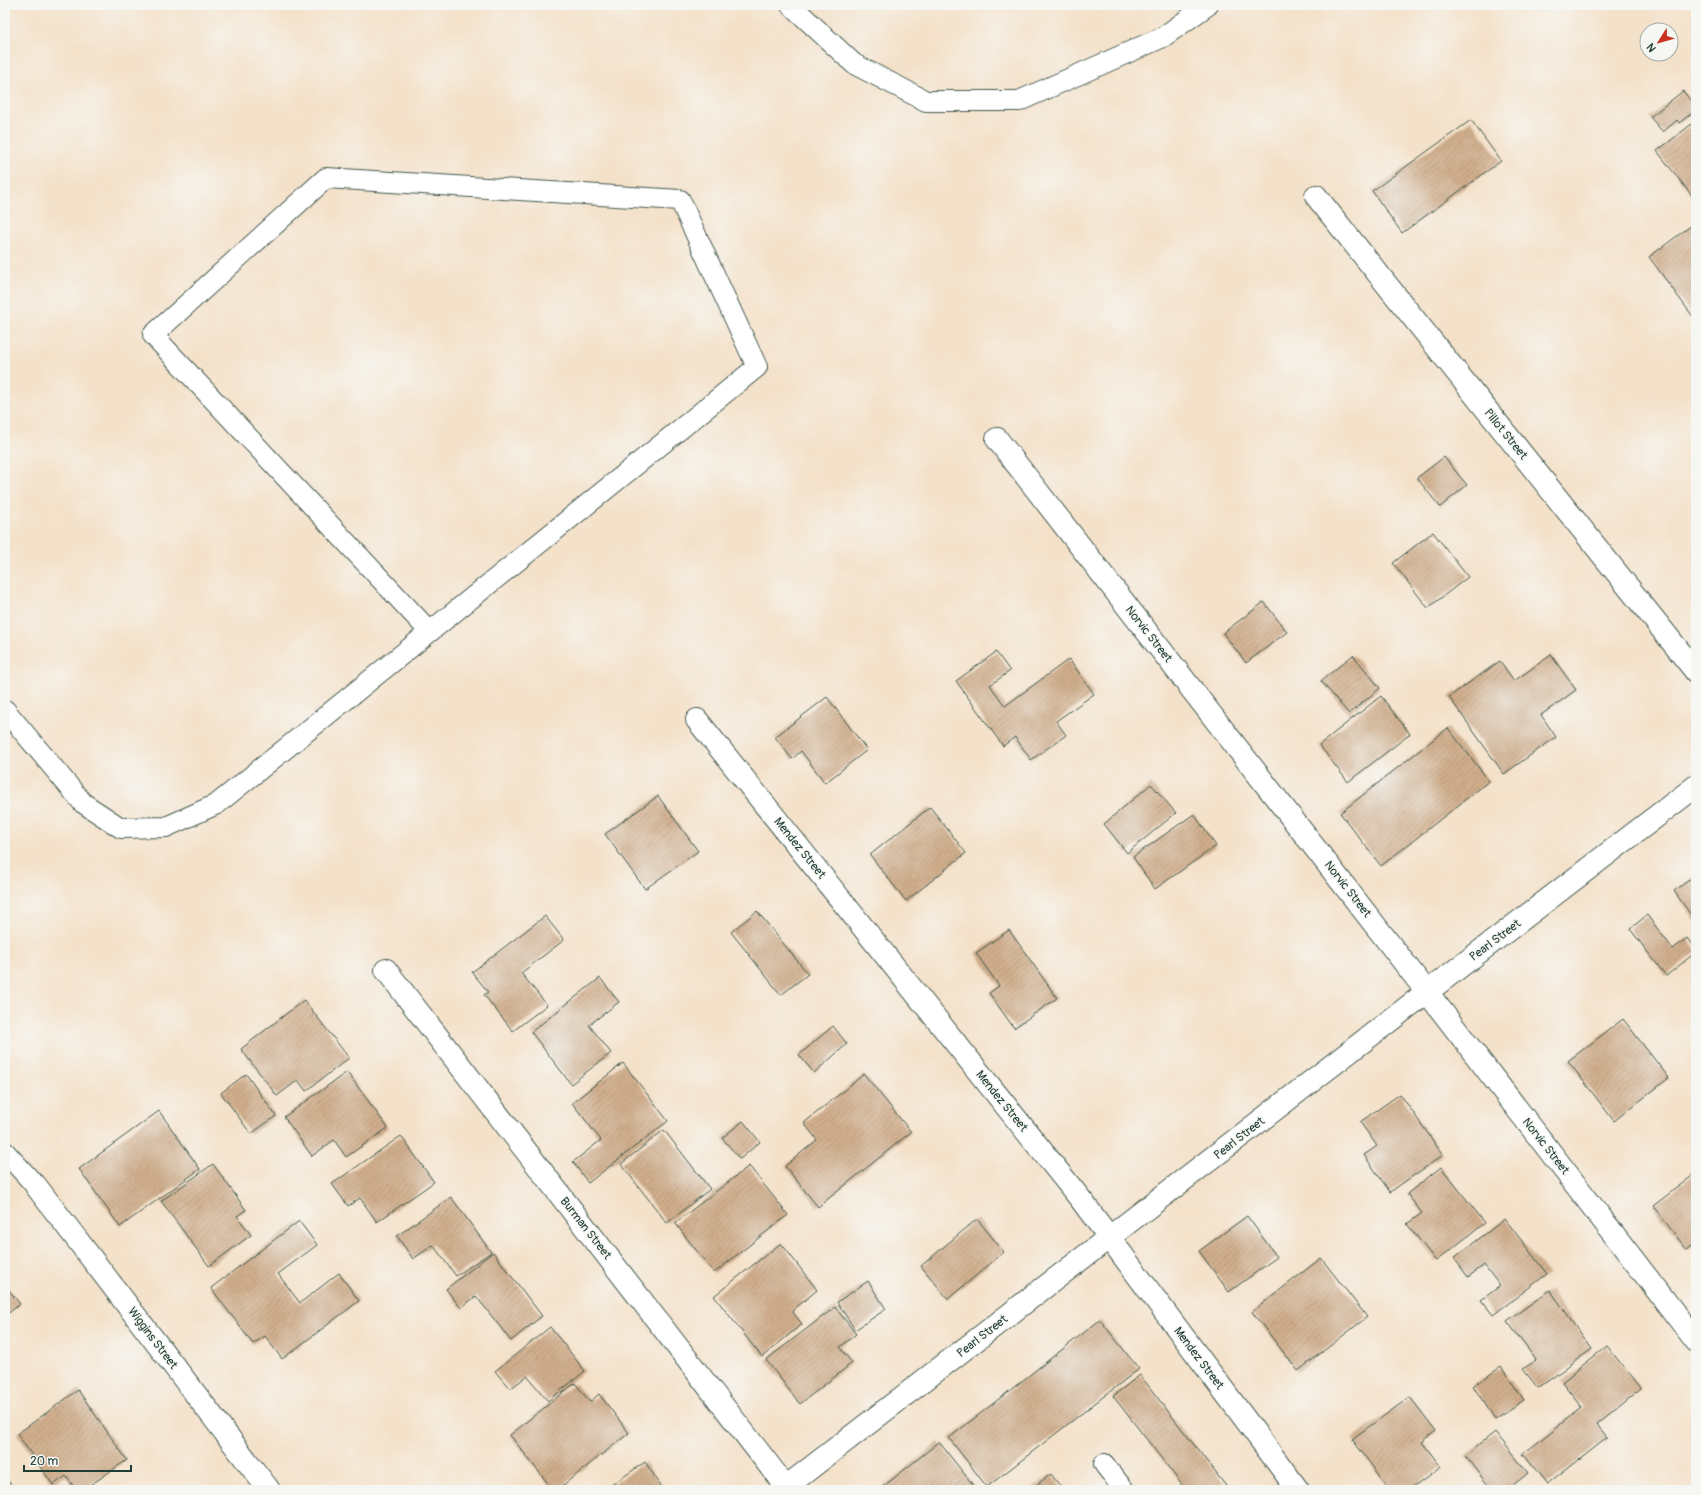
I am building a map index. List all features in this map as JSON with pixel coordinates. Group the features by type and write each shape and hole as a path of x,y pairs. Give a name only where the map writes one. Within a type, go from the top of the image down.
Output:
{"street":[{"name":"Pillot Street","path":"1316,196 1696,672"},
{"name":"Norvic Street","path":"997,439 1427,992 1696,1342"},
{"name":"Mendez Street","path":"697,720 1072,1189 1298,1490"},
{"name":"Pearl Street","path":"784,1488 1696,786"},
{"name":"Burman Street","path":"386,970 784,1488"},
{"name":"Wiggins Street","path":"36,1186 269,1490"}],"lane":[{"path":"791,5 854,64 926,101 1018,102 1163,37 1208,5"},
{"path":"5,710 83,802 121,828 166,827 217,804 430,632 756,368 680,200 326,178 153,336 430,632"},
{"path":"5,1152 36,1186"},
{"path":"1104,1464 1124,1490"}],"building":[{"path":"1683,91 1696,107 1696,110 1679,123 1677,120 1663,132 1650,117"},
{"path":"1471,120 1501,161 1402,233 1372,191"},
{"path":"1693,123 1696,126 1696,194 1693,197 1657,151"},
{"path":"1696,222 1696,317 1694,318 1649,257"},
{"path":"1444,457 1467,485 1440,507 1417,478"},
{"path":"1433,532 1468,577 1428,608 1393,563"},
{"path":"1264,602 1287,632 1246,663 1223,633"},
{"path":"996,652 1010,671 990,685 1005,706 1069,659 1094,694 1056,721 1066,735 1031,760 1015,737 1003,746 956,681"},
{"path":"1353,655 1380,688 1349,714 1321,681"},
{"path":"1551,655 1576,690 1541,715 1556,737 1504,774 1449,697 1500,661 1514,681"},
{"path":"1381,696 1410,734 1348,782 1319,745"},
{"path":"827,697 867,750 825,783 801,751 792,759 775,737"},
{"path":"1448,728 1489,781 1381,866 1340,813"},
{"path":"1151,784 1176,813 1127,853 1104,824"},
{"path":"658,796 698,851 645,889 605,834"},
{"path":"930,807 966,853 906,901 870,855"},
{"path":"1194,814 1216,846 1155,889 1133,857"},
{"path":"1696,875 1696,922 1674,891"},
{"path":"757,911 808,974 781,995 731,932"},
{"path":"1647,915 1673,949 1687,938 1696,950 1696,952 1666,976 1630,929"},
{"path":"545,916 564,940 521,973 547,1005 513,1031 484,995 488,992 472,972"},
{"path":"1009,930 1057,998 1014,1028 989,993 999,986 976,953"},
{"path":"600,978 619,1002 589,1025 611,1053 571,1084 531,1032"},
{"path":"304,1000 349,1058 306,1091 298,1080 277,1096 241,1049"},
{"path":"1623,1019 1669,1078 1614,1121 1568,1061"},
{"path":"833,1026 847,1044 814,1073 799,1055"},
{"path":"623,1063 668,1121 588,1183 573,1162 601,1140 572,1103"},
{"path":"347,1072 388,1128 346,1157 334,1140 312,1156 284,1117"},
{"path":"246,1074 276,1116 251,1134 221,1093"},
{"path":"864,1074 911,1132 818,1207 785,1166 817,1140 804,1123"},
{"path":"1400,1094 1443,1155 1390,1192 1364,1155 1377,1146 1360,1122"},
{"path":"159,1111 200,1169 120,1227 79,1169"},
{"path":"743,1121 760,1142 740,1159 722,1138"},
{"path":"664,1130 710,1189 667,1223 621,1164"},
{"path":"401,1136 434,1182 377,1222 360,1198 348,1206 332,1184"},
{"path":"213,1164 246,1210 237,1216 251,1235 209,1266 161,1201"},
{"path":"749,1166 788,1215 714,1273 675,1223"},
{"path":"1441,1167 1485,1223 1436,1261 1407,1224 1422,1213 1407,1194"},
{"path":"1696,1173 1696,1243 1687,1250 1653,1206"},
{"path":"451,1197 491,1252 456,1276 433,1245 413,1259 397,1236"},
{"path":"1247,1216 1277,1257 1229,1292 1199,1251"},
{"path":"977,1219 1004,1252 948,1299 921,1266"},
{"path":"1505,1219 1547,1274 1493,1315 1481,1300 1500,1286 1484,1265 1468,1277 1454,1258"},
{"path":"299,1221 317,1245 278,1274 300,1303 339,1273 359,1301 282,1359 265,1336 253,1344 211,1288"},
{"path":"781,1243 817,1290 792,1311 802,1324 762,1357 714,1296"},
{"path":"493,1252 542,1316 511,1341 476,1296 461,1308 446,1289"},
{"path":"1321,1258 1367,1317 1298,1371 1252,1312"},
{"path":"868,1281 886,1309 855,1330 837,1302"},
{"path":"5,1285 20,1304 5,1316"},
{"path":"1550,1290 1592,1349 1538,1388 1523,1369 1536,1360 1507,1321"},
{"path":"835,1307 856,1334 840,1347 852,1363 800,1404 766,1360"},
{"path":"1100,1320 1139,1369 987,1487 949,1438"},
{"path":"550,1327 585,1371 548,1401 527,1376 510,1389 495,1371"},
{"path":"1607,1346 1641,1389 1597,1425 1607,1437 1547,1484 1523,1454 1582,1407 1562,1382"},
{"path":"1501,1367 1524,1400 1495,1419 1473,1386"},
{"path":"1140,1375 1229,1490 1186,1490 1113,1396"},
{"path":"575,1383 590,1402 599,1394 629,1433 557,1490 553,1490 510,1435"},
{"path":"78,1390 127,1460 83,1490 76,1490 66,1476 53,1485 17,1434"},
{"path":"1410,1397 1436,1431 1422,1442 1441,1467 1410,1490 1390,1490 1352,1439"},
{"path":"1495,1432 1528,1473 1507,1490 1492,1490 1465,1456"},
{"path":"939,1442 977,1490 879,1490"},
{"path":"645,1462 664,1490 604,1490"},
{"path":"1051,1474 1063,1490 1030,1490"},
{"path":"5,1477 15,1490 5,1490"}]}
